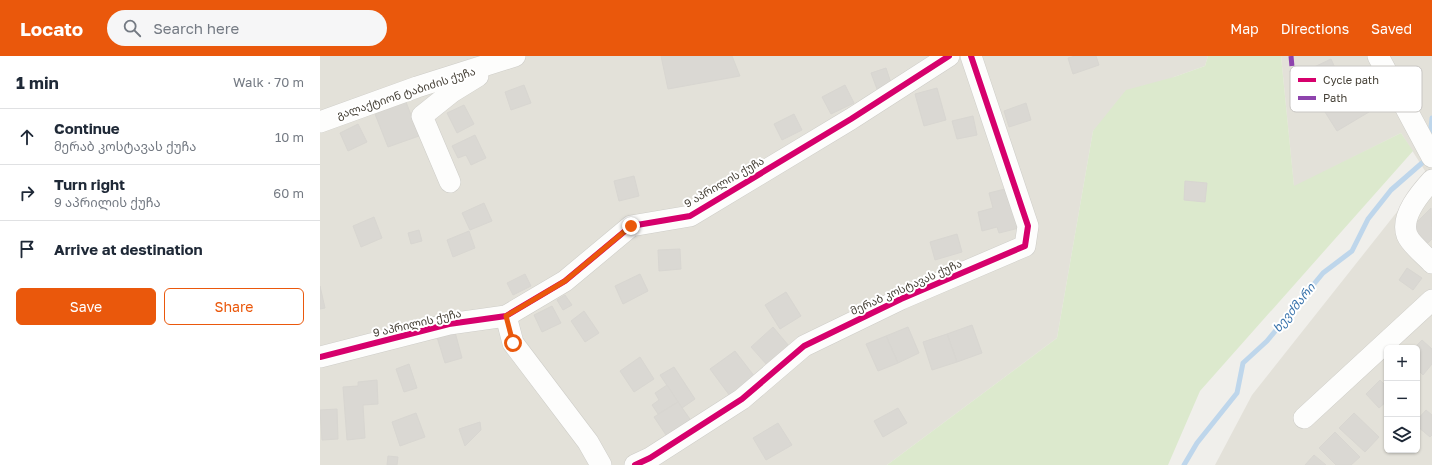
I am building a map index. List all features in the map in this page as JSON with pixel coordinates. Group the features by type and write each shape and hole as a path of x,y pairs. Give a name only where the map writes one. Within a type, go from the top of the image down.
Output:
{"street":[{"name":"9 აპრილის ქუჩა","path":"320,357 449,324 506,316 565,281 631,226 690,216 851,119 949,56"},
{"name":"მერაბ კოსტავას ქუჩა","path":"635,465 650,458 742,399 804,346 901,299 1025,246 1028,226 970,56"},
{"path":"1378,56 1383,66"},
{"path":"450,182 422,116 452,92 510,58"},
{"name":"გალაქტიონ ტაბიძის ქუჩა","path":"320,122 417,87 510,58"},
{"path":"1408,112 1432,157"},
{"path":"1432,180 1411,207 1406,226 1408,235 1432,263"},
{"path":"1304,418 1432,300"},
{"path":"506,316 513,343 588,442 601,465"}],"shaded area":[{"path":"320,56 1208,56 1205,66 1174,77 1093,131 1057,338 887,465 320,465"},
{"path":"1281,56 1432,56 1432,465 1215,465 1252,395 1427,174 1401,133 1294,187"}],"green space":[{"path":"1208,56 1281,56 1294,186 1401,133 1413,151 1200,391 1168,465 887,465 1057,338 1093,131 1126,90 1174,77 1205,66"}],"building":[{"path":"661,56 732,56 740,76 668,89"},
{"path":"1075,56 1096,56 1099,65 1073,74 1068,58"},
{"path":"1331,59 1334,66 1316,66"},
{"path":"886,68 891,83 877,89 871,73"},
{"path":"524,85 531,103 511,110 505,92"},
{"path":"845,85 854,103 831,114 822,97"},
{"path":"937,88 946,120 924,126 915,94"},
{"path":"406,102 419,136 388,147 375,114"},
{"path":"1026,103 1031,120 1009,127 1004,111"},
{"path":"464,105 474,124 457,133 447,113"},
{"path":"1325,112 1369,112 1337,131"},
{"path":"794,114 802,130 782,140 774,124"},
{"path":"973,116 977,135 957,139 952,121"},
{"path":"358,124 367,142 348,151 340,133"},
{"path":"475,135 486,158 471,165 466,155 458,158 452,146"},
{"path":"634,176 639,196 619,201 614,181"},
{"path":"1185,181 1207,183 1205,202 1184,200"},
{"path":"1013,187 1023,227 999,233 997,227 982,231 978,212 993,208 989,193"},
{"path":"484,203 492,221 470,230 462,213"},
{"path":"1431,208 1432,239 1428,243 1412,227"},
{"path":"374,217 382,238 361,247 353,226"},
{"path":"419,230 422,241 411,244 408,233"},
{"path":"469,231 475,248 453,257 447,240"},
{"path":"957,234 962,252 935,260 930,242"},
{"path":"680,249 681,269 659,271 658,250"},
{"path":"1407,268 1422,278 1413,290 1399,280"},
{"path":"525,274 531,286 513,295 507,283"},
{"path":"640,274 648,291 623,304 615,286"},
{"path":"320,286 325,308 320,309"},
{"path":"786,292 801,316 780,329 765,305"},
{"path":"565,295 572,305 563,310 557,300"},
{"path":"552,306 561,323 542,332 534,315"},
{"path":"584,311 599,333 585,342 571,321"},
{"path":"972,325 982,353 957,362 947,334"},
{"path":"773,327 789,346 767,365 751,347"},
{"path":"908,327 919,353 898,363 886,336"},
{"path":"455,332 462,358 445,363 437,337"},
{"path":"947,334 957,362 932,370 923,342"},
{"path":"886,336 898,363 878,371 866,344"},
{"path":"1422,340 1432,349 1432,364 1423,375 1420,372 1420,345 1417,345"},
{"path":"735,351 755,377 730,396 710,369"},
{"path":"640,357 654,379 634,392 620,371"},
{"path":"409,364 417,388 404,392 396,369"},
{"path":"674,367 695,399 682,408 660,375"},
{"path":"377,380 378,404 363,405 365,438 347,440 343,387 358,386 358,382"},
{"path":"1380,380 1384,384 1384,404 1379,408 1366,394"},
{"path":"667,385 678,402 658,414 652,405 659,400 655,393"},
{"path":"678,402 692,422 668,438 654,417"},
{"path":"898,408 907,423 883,437 874,421"},
{"path":"337,409 338,439 322,440 320,410"},
{"path":"1426,410 1432,415 1432,435 1430,437 1420,429 1420,417"},
{"path":"416,413 425,437 400,446 392,422"},
{"path":"1354,413 1379,437 1365,452 1339,428"},
{"path":"480,422 481,430 465,446 459,429"},
{"path":"778,423 792,445 766,460 753,438"},
{"path":"1335,432 1360,457 1351,465 1336,465 1319,448"},
{"path":"1314,455 1326,465 1305,465"},
{"path":"388,456 398,457 397,465 387,465"}],"waterway":[{"name":"ხევძმარი","path":"1430,137 1432,118"},
{"name":"ხევძმარი","path":"1184,465 1197,443 1237,393 1243,363 1267,341 1323,273 1352,251 1368,219 1391,190 1422,163"}],"marked path":[{"path":"1291,56 1292,66"}],"cycle path":[{"path":"320,357 449,324 506,316 565,281 631,226 690,216 851,119 949,56"},
{"path":"635,465 650,458 742,399 804,346 901,299 1025,246 1028,226 971,56"}],"route":[{"path":"513,343 506,316 565,281 631,226"}]}
